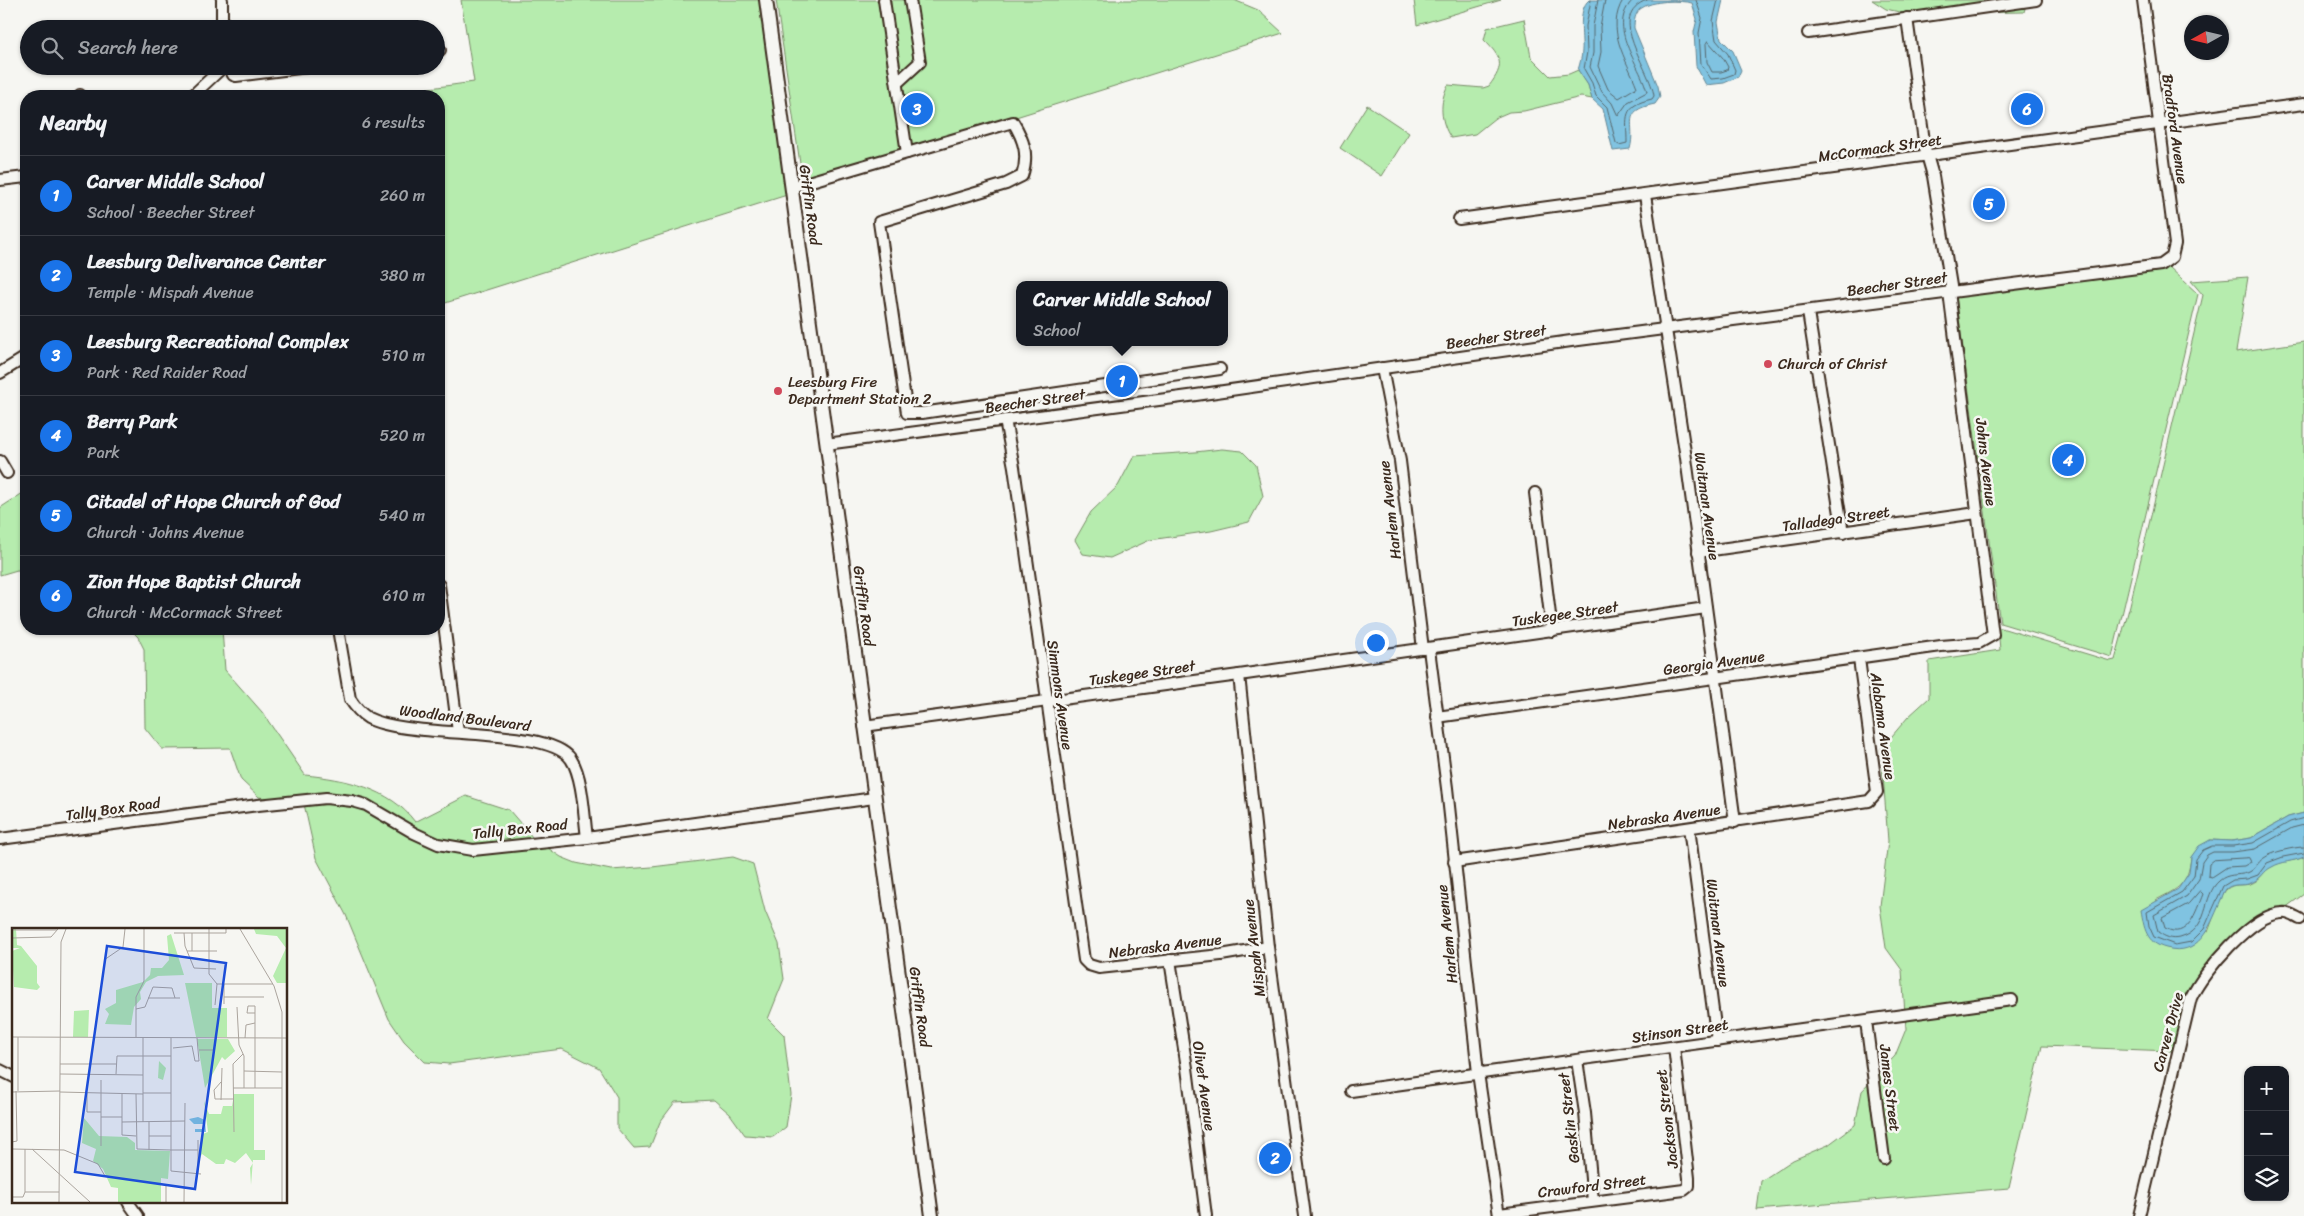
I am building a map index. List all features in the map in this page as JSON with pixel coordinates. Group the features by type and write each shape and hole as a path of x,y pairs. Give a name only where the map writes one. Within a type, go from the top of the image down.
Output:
{"street":[{"path":"222,0 222,20"},
{"name":"Griffin Road","path":"766,0 932,1216"},
{"path":"884,0 907,153"},
{"path":"897,83 920,62 910,0"},
{"path":"1808,33 2036,0"},
{"name":"Bradford Avenue","path":"2143,0 2175,244 2174,252 2169,260"},
{"name":"Johns Avenue","path":"1907,18 1950,292 1993,635"},
{"path":"198,90 214,75"},
{"name":"McCormack Street","path":"1459,219 2304,104"},
{"path":"791,187 1013,122 1023,139 1026,161 1022,176 1006,184 879,222 907,413 922,413 1220,369"},
{"path":"0,180 20,177"},
{"name":"Waitman Avenue","path":"1645,195 1664,326 1666,329 1735,822"},
{"name":"Beecher Street","path":"826,444 1666,329 2152,267 2169,260"},
{"path":"1808,312 1843,533"},
{"path":"0,372 20,361"},
{"name":"Harlem Avenue","path":"1382,368 1400,461 1447,788 1478,1073 1499,1215"},
{"name":"Simmons Avenue","path":"1005,420 1014,466 1082,955 1089,965 1096,968"},
{"path":"0,461 6,473"},
{"path":"1534,493 1552,632"},
{"name":"Talladega Street","path":"1698,552 1977,513"},
{"name":"Tuskegee Street","path":"864,726 1552,632 1706,608"},
{"path":"445,631 458,732"},
{"name":"Woodland Boulevard","path":"339,635 347,689 350,699 361,714 378,722 534,741 557,748 566,754 574,766 578,779 586,838"},
{"name":"Georgia Avenue","path":"1437,717 1941,646 1979,643 1993,635"},
{"name":"Alabama Avenue","path":"1859,659 1877,792 1875,796"},
{"name":"Mispah Avenue","path":"1239,675 1268,947 1305,1216"},
{"name":"Nebraska Avenue","path":"1454,862 1865,802 1875,796"},
{"name":"Tally Box Road","path":"0,839 326,798 352,801 366,805 414,834 453,848 492,849 586,838 874,798"},
{"name":"Waitman Avenue","path":"1689,828 1717,1042"},
{"name":"Carver Drive","path":"2139,1216 2191,998 2196,987 2216,960 2255,925 2279,913 2285,913 2300,919"},
{"name":"Nebraska Avenue","path":"1096,968 1268,947"},
{"name":"Olivet Avenue","path":"1170,960 1187,1068 1206,1216"},
{"name":"Stinson Street","path":"1351,1091 2012,1000"},
{"name":"James Street","path":"1866,1021 1884,1159"},
{"name":"Jackson Street","path":"1674,1047 1690,1178 1688,1186"},
{"name":"Gaskin Street","path":"1577,1060 1585,1113 1593,1201"},
{"path":"0,1070 12,1077"},
{"name":"Crawford Street","path":"1499,1215 1684,1190 1688,1186"},
{"path":"129,1204 138,1216"}],"green space":[{"path":"461,0 760,0 787,195 445,303 445,90 415,90 474,82"},
{"path":"776,0 1234,0 1258,10 1283,33 803,184"},
{"path":"1414,0 1501,0 1417,25"},
{"path":"1872,0 2027,1 2024,12 1908,14 1886,9"},
{"path":"1524,19 1531,57 1550,76 1569,74 1578,70 1588,85 1592,99 1581,97 1524,111 1509,112 1495,118 1475,134 1451,138 1447,132 1442,112 1443,98 1448,85 1483,88 1489,86 1498,72 1499,62 1495,52 1484,40 1487,28"},
{"path":"1367,105 1409,133 1382,176 1340,148"},
{"path":"2168,266 2198,294 2112,657 2000,623 1956,296"},
{"path":"2248,277 2236,352 2304,342 2304,813 2288,817 2251,838 2232,841 2210,840 2191,857 2185,880 2176,889 2156,900 2208,932 2219,903 2227,889 2235,885 2253,883 2270,867 2304,857 2304,894 2240,941 2199,985 2171,1051 2042,1046 2009,1188 1757,1210 1761,1181 1793,1160 1828,1145 1855,1125 1862,1091 1895,1056 1906,1029 1902,970 1886,948 1880,906 1888,841 1881,749 1908,717 1929,698 1929,661 2000,650 1998,627 2110,661 2115,660 2130,605 2203,295 2191,281"},
{"path":"1222,449 1242,451 1256,465 1263,496 1249,522 1211,531 1150,540 1110,558 1083,554 1075,540 1091,512 1118,486 1134,456"},
{"path":"20,495 20,570 0,575 0,508"},
{"path":"136,635 222,635 225,670 262,712 305,775 336,779 366,787 393,801 405,810 415,822 466,796 509,810 533,838 561,857 576,863 611,870 733,857 753,864 765,911 779,944 784,979 768,1019 784,1035 791,1095 786,1127 773,1137 745,1135 730,1114 714,1100 675,1102 660,1122 650,1147 634,1148 617,1128 617,1097 599,1068 562,1049 449,1064 425,1062 404,1041 389,1019 346,915 316,858 304,804 259,797 241,780 230,748 162,749 145,728 144,649"}],"water":[{"path":"1589,0 1723,0 1718,22 1721,39 1733,51 1741,70 1738,77 1724,83 1706,85 1696,66 1694,32 1697,19 1692,3 1680,1 1645,6 1637,13 1634,28 1658,86 1660,97 1655,104 1637,110 1633,115 1630,149 1613,151 1603,109 1592,99 1588,85 1578,70 1582,53 1581,24 1583,10"},
{"path":"2304,813 2304,857 2276,865 2251,883 2232,886 2226,889 2207,931 2195,944 2177,950 2159,946 2150,939 2145,929 2141,910 2178,889 2189,873 2191,857 2199,846 2210,840 2232,841 2251,838 2288,817"}],"place":[{"name":"Leesburg Recreational Complex","path":"917,109"},
{"name":"Zion Hope Baptist Church","path":"2027,109"},
{"name":"Citadel of Hope Church of God","path":"1989,204"},
{"name":"Church of Christ","path":"1768,364"},
{"name":"Carver Middle School","path":"1122,381"},
{"name":"Leesburg Fire Department Station 2","path":"778,391"},
{"name":"Berry Park","path":"2068,460"},
{"name":"Leesburg Deliverance Center","path":"1275,1158"}]}
